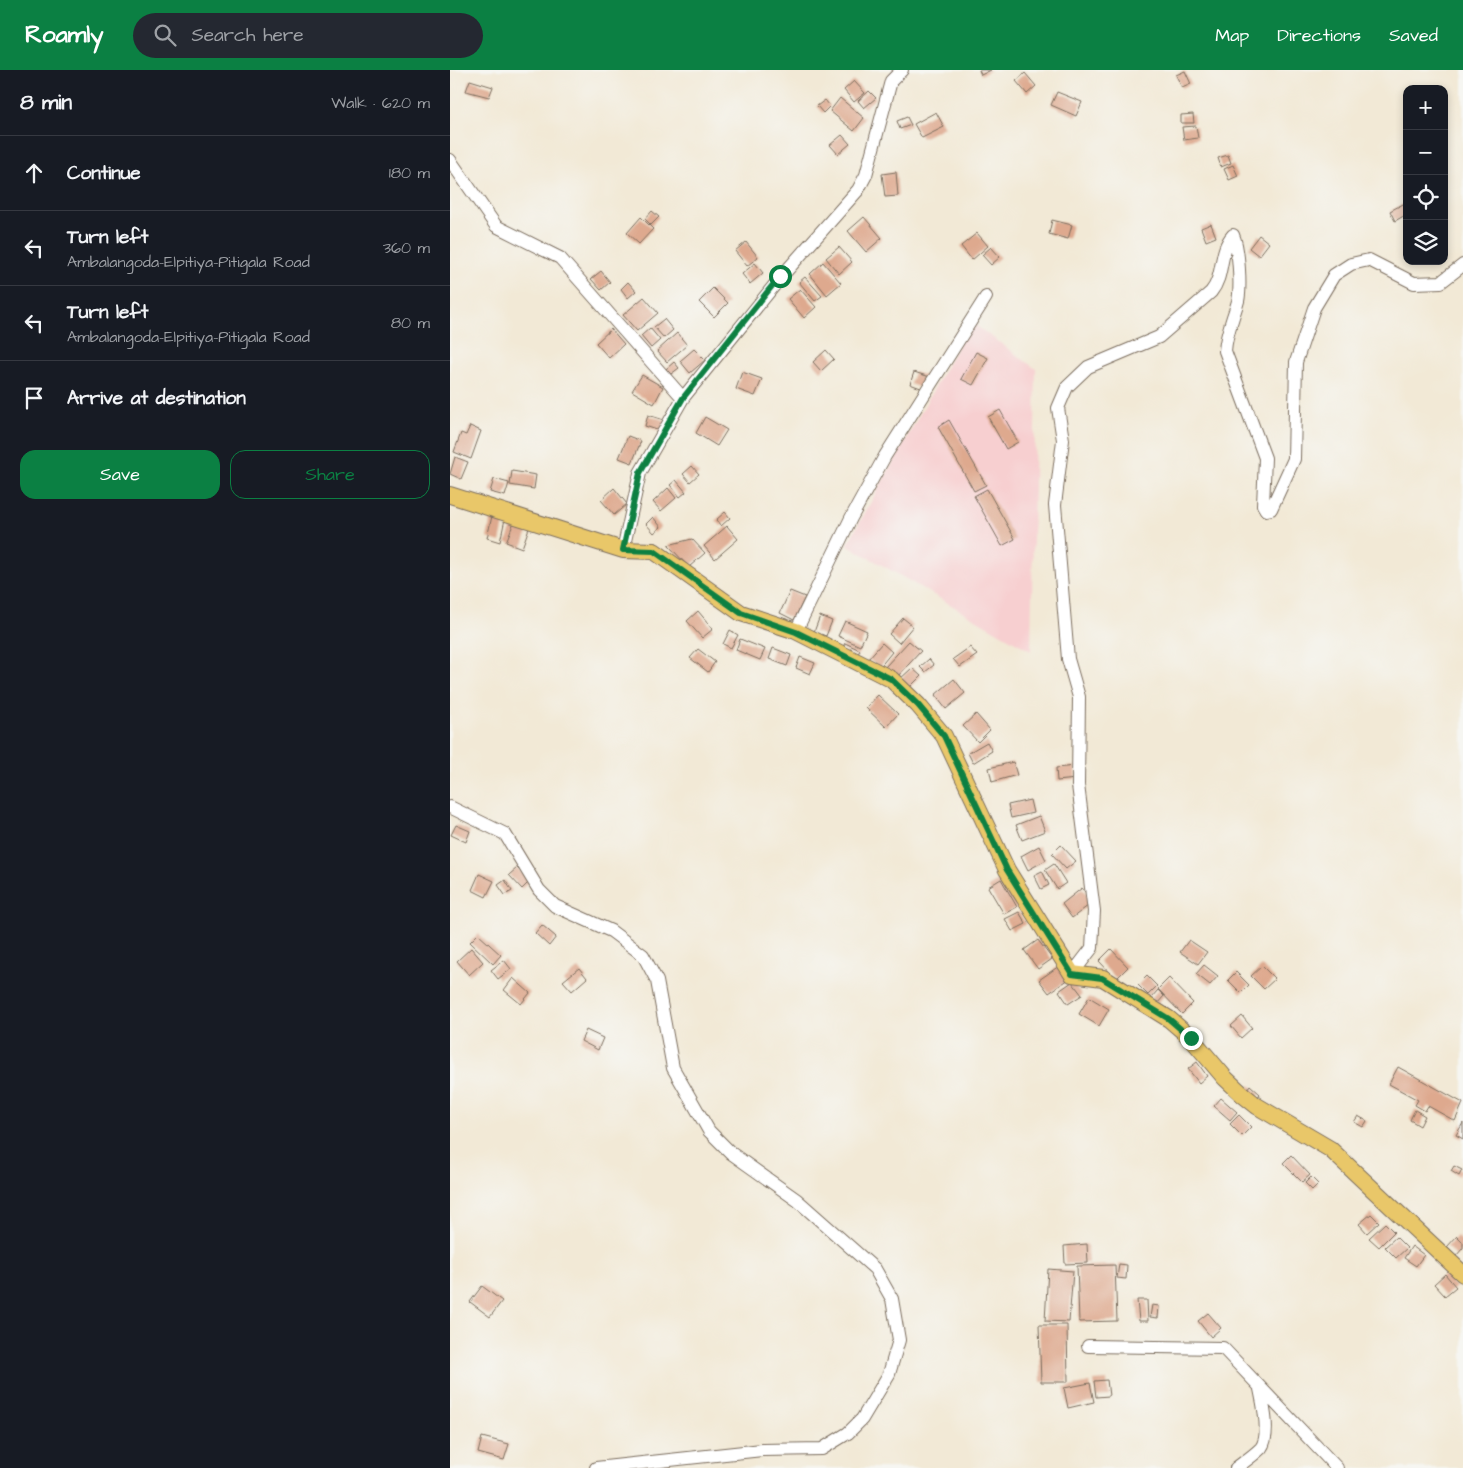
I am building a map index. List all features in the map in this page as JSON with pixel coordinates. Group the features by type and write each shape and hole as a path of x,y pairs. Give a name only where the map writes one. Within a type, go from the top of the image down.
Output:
{"main road":[{"path":"450,495 623,550 654,551 741,613 796,632 891,679 918,705 944,736 1007,870 1072,974 1102,978 1169,1019 1191,1038 1242,1094 1257,1106 1330,1149 1463,1274"}],"street":[{"path":"623,550 640,473 683,398 780,276 858,190 866,175 891,81 902,70"},
{"path":"450,160 496,226 560,258 683,398"},
{"path":"1072,974 1092,948 1094,911 1078,785 1079,697 1068,659 1055,504 1062,440 1058,408 1067,387 1088,368 1159,337 1210,292 1217,285 1225,244 1233,234 1237,244 1238,299 1226,336 1226,351 1265,458 1263,505 1266,510 1272,509 1294,459 1296,362 1314,308 1334,275 1351,264 1369,260 1414,284 1441,282 1463,265"},
{"path":"796,632 851,518 885,456 986,297"},
{"path":"450,807 505,834 539,890 555,906 611,931 643,955 657,981 673,1068 710,1131 731,1153 797,1200 875,1269 892,1299 898,1340 889,1374 862,1419 848,1433 822,1449 762,1450 596,1468"},
{"path":"1088,1346 1223,1348 1337,1468"},
{"path":"1236,1468 1261,1448 1264,1441 1265,1413 1260,1389"}],"shaded area":[{"path":"971,322 1036,369 1031,651 847,545"}],"building":[{"path":"979,70 991,70 981,75"},
{"path":"1185,71 1191,84 1182,88 1176,75"},
{"path":"1025,73 1036,86 1027,94 1016,81"},
{"path":"470,80 493,87 489,97 466,91"},
{"path":"854,81 865,93 854,102 844,90"},
{"path":"869,91 876,98 864,108 858,101"},
{"path":"1057,92 1082,102 1076,116 1051,105"},
{"path":"840,98 864,118 854,131 830,111"},
{"path":"825,100 830,106 823,113 817,106"},
{"path":"936,112 944,127 922,138 914,124"},
{"path":"1193,114 1194,123 1181,123 1181,115"},
{"path":"907,117 911,125 900,129 897,121"},
{"path":"1196,126 1198,138 1184,140 1182,127"},
{"path":"842,135 850,144 838,154 830,145"},
{"path":"1228,155 1231,163 1221,167 1218,158"},
{"path":"1233,165 1238,176 1229,180 1224,169"},
{"path":"896,172 898,196 885,197 882,174"},
{"path":"1403,204 1403,216 1395,221 1390,211"},
{"path":"652,211 659,217 651,225 645,219"},
{"path":"641,217 653,229 639,244 627,233"},
{"path":"864,217 882,238 866,252 848,231"},
{"path":"1052,220 1072,225 1068,239 1049,234"},
{"path":"1211,224 1216,237 1206,241 1201,228"},
{"path":"977,233 988,246 972,260 961,246"},
{"path":"1259,235 1269,243 1259,256 1249,248"},
{"path":"746,242 758,257 747,266 735,251"},
{"path":"839,247 852,262 839,274 826,258"},
{"path":"991,247 1000,257 991,265 982,255"},
{"path":"823,262 841,283 827,295 810,274"},
{"path":"755,263 763,273 750,284 742,274"},
{"path":"601,271 610,282 601,290 591,279"},
{"path":"805,277 822,296 815,301 799,282"},
{"path":"628,282 636,291 628,298 621,289"},
{"path":"713,288 728,303 714,317 699,302"},
{"path":"800,289 816,307 804,318 788,299"},
{"path":"644,297 658,313 637,331 623,315"},
{"path":"664,319 673,330 664,338 654,327"},
{"path":"650,328 660,340 651,348 641,336"},
{"path":"611,329 624,344 609,358 596,343"},
{"path":"677,333 687,345 667,362 657,351"},
{"path":"694,349 705,360 690,373 680,361"},
{"path":"826,350 834,359 821,371 813,362"},
{"path":"976,352 988,358 973,385 961,379"},
{"path":"674,362 679,368 671,374 666,369"},
{"path":"742,372 762,379 755,396 736,389"},
{"path":"914,372 930,377 926,390 910,384"},
{"path":"642,375 663,387 654,404 632,391"},
{"path":"1000,410 1018,442 1006,449 988,417"},
{"path":"648,415 667,421 663,432 645,426"},
{"path":"705,417 727,430 717,446 696,433"},
{"path":"949,420 986,485 974,491 938,427"},
{"path":"470,426 481,431 471,459 454,452 461,433 466,435"},
{"path":"628,436 641,441 632,463 619,458"},
{"path":"455,457 468,462 461,479 450,474"},
{"path":"692,466 699,474 690,482 683,474"},
{"path":"512,471 536,475 534,489 510,485"},
{"path":"494,479 509,483 505,496 490,492"},
{"path":"676,480 686,492 680,497 670,485"},
{"path":"614,488 627,504 614,515 601,500"},
{"path":"668,488 676,498 661,511 653,502"},
{"path":"987,489 1015,539 1002,546 974,496"},
{"path":"725,512 730,518 721,526 716,520"},
{"path":"492,516 505,519 500,542 487,538"},
{"path":"653,517 661,527 654,533 646,524"},
{"path":"514,522 529,528 522,548 506,542"},
{"path":"727,526 738,539 715,559 704,546"},
{"path":"692,539 705,553 689,567 668,545"},
{"path":"790,591 805,597 794,620 780,613"},
{"path":"698,611 713,629 702,638 687,621"},
{"path":"820,616 832,621 826,636 814,632"},
{"path":"903,618 913,626 899,643 889,634"},
{"path":"845,621 867,631 860,646 838,636"},
{"path":"730,630 738,635 731,648 723,644"},
{"path":"740,639 765,649 760,660 736,650"},
{"path":"909,641 921,651 897,677 885,667"},
{"path":"845,643 860,650 857,656 842,649"},
{"path":"882,643 892,652 879,668 868,659"},
{"path":"970,647 977,655 960,667 953,659"},
{"path":"773,648 791,655 787,666 769,659"},
{"path":"698,649 715,662 708,672 690,658"},
{"path":"800,657 815,663 810,674 796,668"},
{"path":"929,659 934,665 925,672 920,667"},
{"path":"912,668 921,676 908,689 899,680"},
{"path":"954,679 965,693 946,709 935,695"},
{"path":"878,695 898,714 886,727 866,708"},
{"path":"976,714 990,730 978,742 963,726"},
{"path":"987,742 992,751 973,763 968,753"},
{"path":"1013,762 1017,775 992,782 989,768"},
{"path":"1075,766 1076,779 1057,781 1056,768"},
{"path":"1030,800 1033,813 1011,818 1008,805"},
{"path":"1039,816 1045,831 1022,840 1016,825"},
{"path":"456,825 470,831 466,842 451,835"},
{"path":"1061,845 1076,861 1066,869 1052,854"},
{"path":"1039,846 1046,860 1028,870 1021,856"},
{"path":"1054,864 1066,883 1057,889 1045,870"},
{"path":"517,868 530,881 522,889 509,875"},
{"path":"1042,871 1049,885 1041,889 1034,875"},
{"path":"479,874 494,881 486,897 472,890"},
{"path":"1001,879 1017,907 1004,914 988,887"},
{"path":"505,880 512,891 505,895 498,885"},
{"path":"1082,888 1093,902 1072,918 1062,904"},
{"path":"1019,912 1026,924 1012,931 1005,919"},
{"path":"542,925 556,937 549,946 535,933"},
{"path":"478,934 501,955 493,964 470,942"},
{"path":"1038,940 1052,959 1038,969 1024,950"},
{"path":"1189,940 1207,952 1198,964 1180,952"},
{"path":"471,948 483,962 469,975 457,961"},
{"path":"1111,949 1128,967 1116,979 1099,961"},
{"path":"504,960 511,969 498,979 491,970"},
{"path":"1204,965 1218,976 1210,985 1196,974"},
{"path":"1059,966 1069,979 1049,993 1039,980"},
{"path":"1262,966 1275,979 1264,989 1251,976"},
{"path":"579,968 587,978 572,991 563,981"},
{"path":"1236,972 1249,985 1241,993 1228,980"},
{"path":"1147,976 1157,986 1148,995 1138,985"},
{"path":"513,978 530,993 521,1004 504,990"},
{"path":"1169,978 1193,1003 1182,1014 1158,989"},
{"path":"1072,982 1082,995 1068,1004 1059,991"},
{"path":"1158,990 1164,996 1157,1004 1151,998"},
{"path":"1089,997 1109,1009 1099,1026 1079,1014"},
{"path":"1242,1016 1252,1028 1241,1038 1231,1026"},
{"path":"586,1030 603,1038 598,1050 581,1041"},
{"path":"1197,1062 1207,1076 1199,1083 1188,1069"},
{"path":"1398,1067 1463,1103 1455,1121 1428,1106 1425,1111 1415,1105 1418,1100 1389,1084"},
{"path":"1250,1085 1260,1094 1254,1102 1244,1093"},
{"path":"1221,1098 1237,1112 1230,1120 1214,1106"},
{"path":"1415,1110 1425,1116 1420,1126 1410,1120"},
{"path":"1239,1115 1251,1127 1242,1136 1230,1124"},
{"path":"1358,1116 1367,1121 1363,1127 1354,1122"},
{"path":"1463,1123 1463,1139 1456,1135"},
{"path":"1291,1155 1310,1175 1302,1182 1283,1163"},
{"path":"1454,1166 1462,1170 1459,1176 1451,1171"},
{"path":"1311,1177 1318,1184 1312,1190 1305,1183"},
{"path":"1371,1214 1379,1222 1367,1233 1359,1224"},
{"path":"1385,1223 1394,1232 1379,1247 1369,1238"},
{"path":"1457,1236 1463,1242 1463,1248 1456,1256 1447,1247"},
{"path":"1396,1237 1407,1248 1396,1258 1385,1247"},
{"path":"1087,1244 1088,1263 1065,1264 1064,1246"},
{"path":"1412,1246 1424,1255 1416,1266 1404,1258"},
{"path":"1119,1264 1127,1265 1126,1279 1117,1278"},
{"path":"1115,1265 1117,1321 1079,1322 1077,1266"},
{"path":"1048,1269 1073,1271 1069,1322 1045,1321"},
{"path":"1445,1274 1456,1287 1445,1296 1434,1284"},
{"path":"482,1286 502,1301 490,1317 470,1302"},
{"path":"1137,1300 1147,1300 1148,1321 1139,1321"},
{"path":"1152,1305 1159,1306 1158,1318 1150,1317"},
{"path":"1208,1313 1221,1328 1211,1337 1198,1321"},
{"path":"1039,1325 1067,1325 1068,1382 1041,1382"},
{"path":"1107,1380 1109,1396 1096,1397 1094,1381"},
{"path":"1090,1383 1094,1402 1068,1408 1064,1388"},
{"path":"482,1437 509,1444 504,1460 478,1453"}],"route":[{"path":"780,276 683,398 640,473 623,550 654,551 741,613 796,632 891,679 918,705 944,736 1007,870 1072,974 1102,978 1169,1019 1191,1038"}]}
